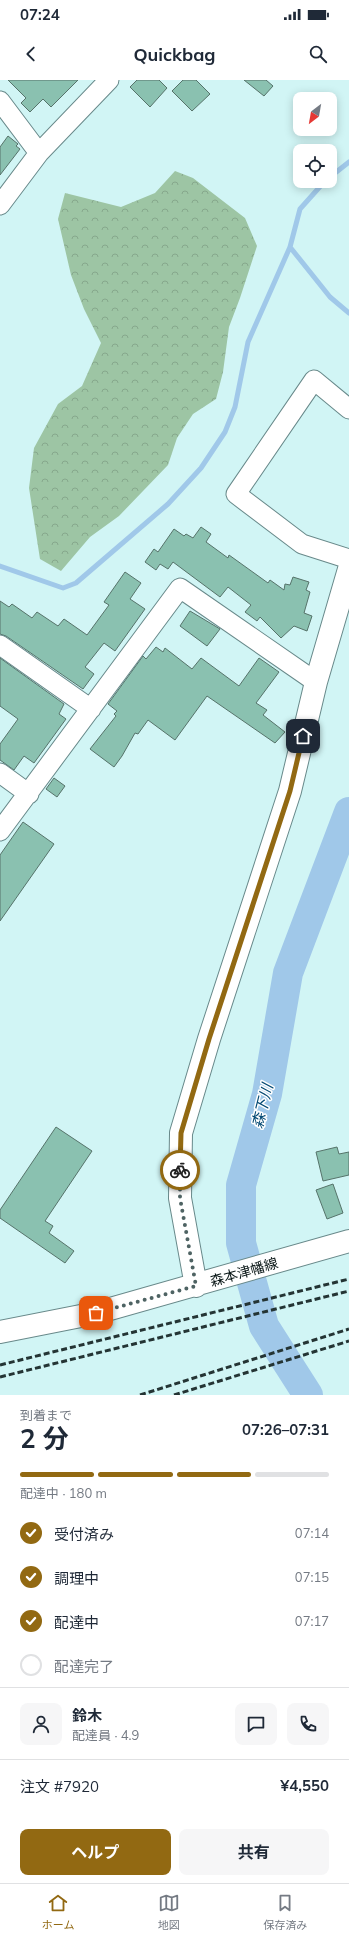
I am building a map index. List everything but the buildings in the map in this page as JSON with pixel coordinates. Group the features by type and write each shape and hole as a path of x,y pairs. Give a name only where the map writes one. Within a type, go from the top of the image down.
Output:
{"street":[{"path":"0,205 39,153 108,80"},
{"path":"0,100 39,153"},
{"path":"349,409 314,380 236,494 302,544 349,559"},
{"path":"196,1286 180,1198 181,1133 209,1039 290,791 316,682 349,569"},
{"path":"0,831 29,794 180,588 316,682"},
{"path":"0,645 91,709"},
{"path":"0,773 29,794"},
{"name":"森本津幡線","path":"0,1332 96,1313 348,1242"}],"green space":[{"path":"175,171 193,178 245,218 257,246 229,327 223,372 216,399 193,414 177,438 168,465 119,516 90,537 61,571 40,559 29,488 34,448 58,404 82,386 101,343 84,309 71,275 58,219 65,193 121,207 155,193"}],"waterway":[{"path":"337,171 349,162"},
{"path":"0,566 63,588 76,583 168,504 201,468 225,432 235,407 248,342 290,247 300,209 319,188"},
{"path":"290,247 330,297 349,313"},
{"name":"森下川","path":"308,1395 264,1326 241,1243 241,1185 267,1094 288,973 349,812"}],"railway":[{"path":"0,1365 349,1279"},
{"path":"0,1377 349,1291"},
{"path":"140,1395 349,1329"},
{"path":"174,1395 349,1341"}],"way so far":[{"path":"96,1313 196,1286 180,1198 180,1170"}],"route":[{"path":"180,1170 181,1133 209,1039 290,791 303,736"}]}
